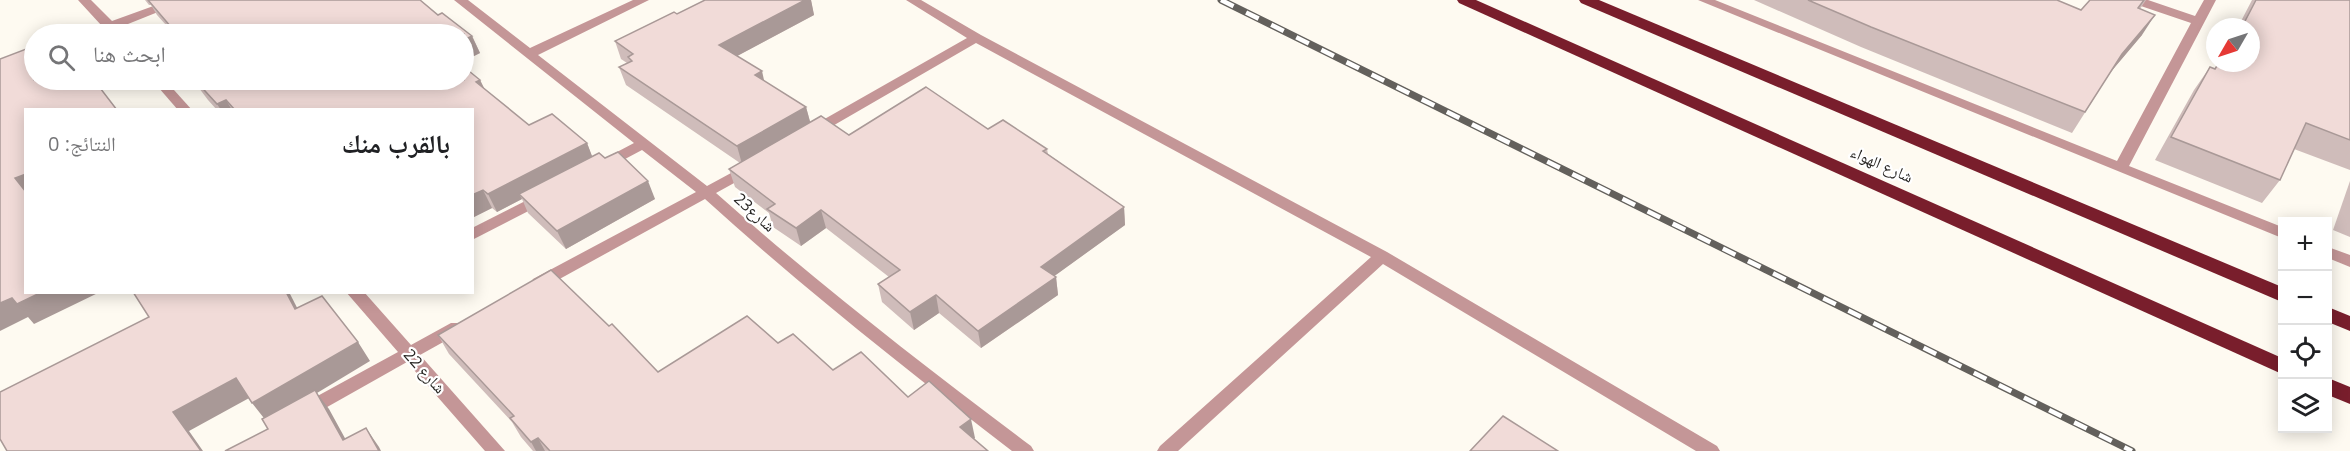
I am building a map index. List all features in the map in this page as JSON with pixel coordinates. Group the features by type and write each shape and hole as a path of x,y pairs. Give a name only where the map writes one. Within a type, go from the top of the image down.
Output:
{"highway":[{"name":"شارع الهواء","path":"1464,0 2278,364"},
{"path":"1586,0 2278,293"},
{"path":"2332,316 2350,324"},
{"path":"2332,388 2350,396"}],"street":[{"path":"84,0 107,24"},
{"path":"129,24 182,0"},
{"name":"شارع23","path":"460,0 707,193 764,244 883,342 1025,451"},
{"path":"529,54 643,0"},
{"path":"912,0 976,38 1382,255 1711,451"},
{"path":"1704,0 2278,231"},
{"path":"2136,0 2197,21"},
{"path":"2121,167 2210,0"},
{"path":"800,139 976,38"},
{"path":"167,90 184,108"},
{"path":"596,169 644,143"},
{"path":"523,291 759,163"},
{"path":"474,234 558,189"},
{"path":"2332,254 2350,261"},
{"path":"1166,451 1382,255"},
{"name":"شارع 22","path":"359,294 496,451"},
{"path":"296,416 471,319"}],"building":[{"path":"148,0 420,0 438,15 442,13 456,24 168,24"},
{"path":"705,0 805,0 719,45 762,71 755,75 806,107 737,146 619,67 632,61 628,57 633,54 615,41 674,12 677,14"},
{"path":"1808,0 2057,0 2081,10 2090,0 2144,0 2138,8 2155,15 2122,54 2085,112"},
{"path":"2256,0 2350,0 2350,140 2306,123 2280,180 2171,137 2207,72 2260,72 2260,18 2247,18"},
{"path":"24,50 24,90 102,90 115,108 24,108 24,175 15,178 24,189 24,294 38,294 17,304 12,298 0,303 0,59"},
{"path":"474,75 480,80 476,82 529,125 552,114 587,143 488,194 483,190 474,194 474,108 233,108 226,100 217,104 204,90 474,90"},
{"path":"926,87 988,129 1003,120 1047,149 1043,151 1124,207 1041,267 1056,277 978,331 936,295 910,312 878,284 900,270 821,210 796,228 767,209 775,204 729,169 821,116 849,135"},
{"path":"618,152 648,181 557,231 519,194 599,153 605,158"},
{"path":"551,270 609,326 612,324 658,372 747,316 778,343 793,334 833,370 861,352 908,397 929,381 971,419 960,427 988,451 550,451 538,438 531,442 510,418 514,416 438,335"},
{"path":"134,294 287,294 295,309 322,296 358,342 252,403 236,378 173,412 201,451 7,451 0,439 0,392 149,317"},
{"path":"315,390 343,440 366,428 379,451 225,451 268,429 262,419"},
{"path":"1503,416 1558,451 1470,451"}],"railway":[{"path":"1221,0 2132,451"}]}
